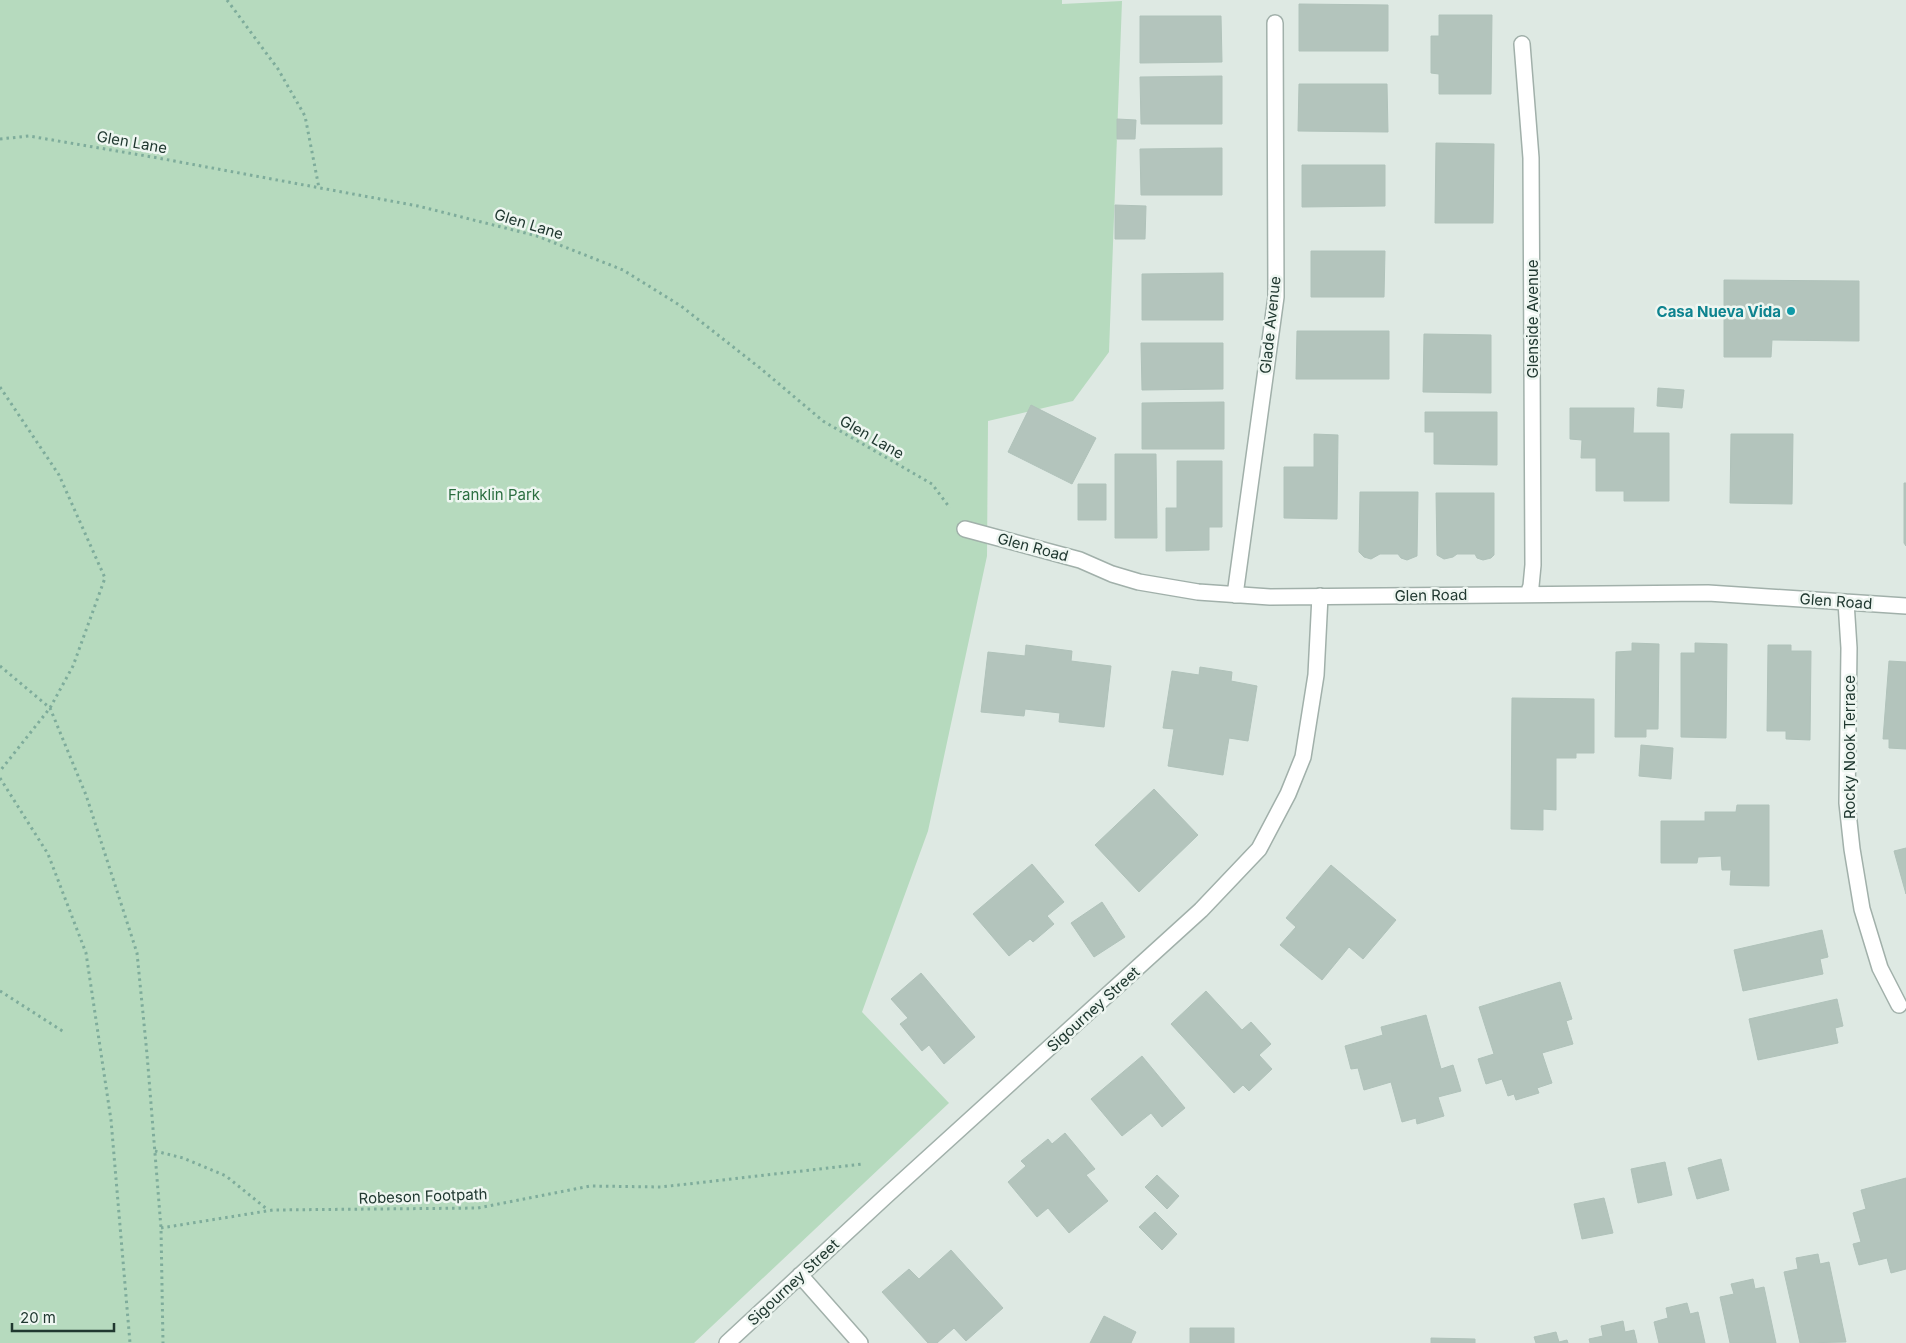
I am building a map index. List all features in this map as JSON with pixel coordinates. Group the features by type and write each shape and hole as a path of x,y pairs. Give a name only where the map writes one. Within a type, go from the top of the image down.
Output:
{"street":[{"name":"Glade Avenue","path":"1235,595 1276,297 1275,23"},
{"name":"Glenside Avenue","path":"1522,44 1532,158 1533,565 1531,586 1528,594"},
{"name":"Glen Road","path":"965,529 1080,560 1112,574 1139,582 1198,592 1235,595 1320,596 1708,593 1906,606"},
{"name":"Sigourney Street","path":"727,1343 1201,910 1259,849 1288,794 1302,757 1316,675 1320,596"},
{"name":"Rocky Nook Terrace","path":"1846,602 1849,648 1846,803 1852,849 1862,909 1880,968 1899,1005"},
{"path":"800,1276 860,1343"}],"path":[{"path":"227,0 278,69 305,116 319,188"},
{"name":"Glen Lane","path":"0,139 29,136 418,206 538,236 623,270 681,306 760,368 822,421 932,484 965,529"},
{"path":"0,387 59,474 105,578 73,666 50,708 0,771"},
{"path":"0,666 50,708 86,795 137,953 161,1228 163,1343"},
{"path":"0,778 48,854 86,953 111,1120 130,1343"},
{"path":"0,991 64,1032"},
{"path":"155,1151 183,1158 226,1176 269,1210"},
{"name":"Robeson Footpath","path":"161,1228 269,1210 478,1208 590,1186 661,1187 863,1164"}],"green space":[{"name":"Franklin Park","path":"0,0 1062,0 1062,4 1122,1 1109,352 1073,401 988,421 987,556 928,831 862,1012 949,1103 694,1343 0,1343"}],"building":[{"path":"1299,4 1388,5 1388,51 1299,51"},
{"path":"1439,15 1492,15 1491,94 1439,94 1439,74 1431,73 1431,36 1439,36"},
{"path":"1140,16 1221,16 1222,62 1140,63"},
{"path":"1222,76 1222,124 1141,124 1140,77"},
{"path":"1299,84 1387,84 1388,132 1298,131"},
{"path":"1117,119 1136,120 1135,139 1117,139"},
{"path":"1436,143 1494,144 1493,223 1435,223"},
{"path":"1222,148 1222,195 1141,195 1140,149"},
{"path":"1302,165 1385,165 1385,206 1302,207"},
{"path":"1115,205 1146,206 1145,239 1115,239"},
{"path":"1311,251 1385,251 1384,297 1311,297"},
{"path":"1223,273 1223,320 1142,320 1142,274"},
{"name":"Casa Nueva Vida","path":"1724,280 1859,281 1859,341 1772,340 1771,357 1724,357"},
{"path":"1297,331 1389,331 1389,379 1296,379"},
{"path":"1424,334 1491,335 1491,393 1423,392"},
{"path":"1141,343 1223,343 1223,389 1142,390"},
{"path":"1658,388 1684,390 1682,408 1657,406"},
{"path":"1224,402 1224,449 1142,449 1142,403"},
{"path":"1031,405 1096,438 1072,484 1008,452"},
{"path":"1570,408 1634,408 1633,433 1669,433 1669,501 1624,501 1624,491 1596,491 1596,458 1581,458 1582,440 1570,439"},
{"path":"1425,412 1497,412 1497,465 1434,464 1434,432 1425,432"},
{"path":"1314,434 1338,435 1337,519 1284,518 1284,467 1314,467"},
{"path":"1731,434 1793,434 1792,504 1730,503"},
{"path":"1115,454 1156,454 1157,538 1115,538"},
{"path":"1177,461 1222,461 1222,527 1209,527 1209,550 1166,551 1166,508 1177,508"},
{"path":"1904,483 1906,483 1906,546 1904,543"},
{"path":"1078,484 1106,484 1106,520 1078,520"},
{"path":"1360,492 1418,492 1417,556 1407,560 1401,558 1398,554 1380,554 1371,559 1364,557 1359,552"},
{"path":"1436,493 1494,493 1494,555 1491,558 1483,560 1477,558 1475,554 1457,554 1444,559 1437,555"},
{"path":"1632,643 1659,644 1658,729 1646,729 1646,737 1615,737 1616,652 1632,651"},
{"path":"1695,643 1727,644 1726,738 1681,737 1681,653 1695,653"},
{"path":"1026,645 1072,651 1071,661 1111,666 1104,727 1059,722 1060,713 1025,709 1024,716 981,712 988,652 1025,656"},
{"path":"1768,645 1791,645 1791,651 1811,651 1810,740 1786,739 1786,731 1767,731"},
{"path":"1889,661 1906,662 1906,749 1889,748 1889,739 1883,739"},
{"path":"1200,667 1232,672 1231,681 1257,686 1248,741 1229,738 1223,775 1168,766 1174,729 1163,728 1172,671 1199,675"},
{"path":"1512,698 1594,699 1594,753 1576,753 1576,758 1556,758 1556,810 1543,809 1543,830 1511,829"},
{"path":"1641,745 1673,748 1671,779 1639,776"},
{"path":"1154,789 1198,835 1139,892 1095,845"},
{"path":"1737,805 1769,805 1769,886 1730,885 1731,870 1722,870 1721,856 1698,857 1697,863 1661,863 1661,821 1705,821 1705,812 1736,812"},
{"path":"1906,848 1906,894 1894,851"},
{"path":"1032,864 1064,902 1047,916 1054,924 1033,942 1030,939 1009,956 973,914"},
{"path":"1331,865 1396,920 1363,959 1349,947 1322,980 1280,945 1296,927 1286,918"},
{"path":"1102,902 1125,937 1094,957 1071,923"},
{"path":"1822,930 1828,957 1820,959 1823,974 1743,991 1734,950"},
{"path":"921,973 975,1037 944,1064 929,1045 922,1051 900,1024 908,1018 891,999"},
{"path":"1560,982 1572,1019 1566,1021 1573,1044 1542,1053 1552,1083 1537,1088 1539,1093 1516,1100 1514,1094 1508,1096 1502,1079 1486,1084 1478,1059 1494,1054 1479,1007"},
{"path":"1206,991 1242,1030 1251,1022 1271,1044 1259,1055 1272,1069 1249,1091 1243,1085 1234,1093 1171,1024"},
{"path":"1837,999 1843,1026 1835,1028 1838,1043 1758,1060 1749,1019"},
{"path":"1426,1015 1441,1069 1453,1065 1461,1091 1438,1097 1444,1116 1417,1124 1416,1118 1402,1122 1391,1082 1364,1090 1358,1068 1351,1069 1345,1046 1383,1035 1381,1027"},
{"path":"1142,1056 1185,1108 1162,1127 1151,1113 1122,1136 1091,1099"},
{"path":"1065,1133 1095,1169 1086,1175 1108,1201 1069,1233 1048,1208 1037,1217 1008,1182 1026,1166 1021,1161 1048,1139 1052,1144"},
{"path":"1721,1159 1729,1190 1697,1199 1688,1168"},
{"path":"1665,1162 1672,1195 1638,1203 1631,1169"},
{"path":"1157,1175 1179,1196 1167,1209 1145,1187"},
{"path":"1906,1178 1906,1269 1891,1273 1887,1258 1859,1265 1853,1244 1861,1242 1853,1213 1866,1209 1861,1190"},
{"path":"1604,1198 1613,1233 1582,1239 1574,1204"},
{"path":"1155,1212 1177,1234 1162,1250 1139,1227"},
{"path":"951,1250 1003,1308 966,1341 954,1328 937,1343 928,1343 882,1292 909,1269 919,1279"},
{"path":"1818,1254 1820,1264 1829,1262 1846,1342 1800,1343 1784,1272 1798,1269 1796,1258"},
{"path":"1753,1279 1755,1289 1764,1287 1776,1343 1730,1343 1720,1297 1734,1294 1731,1284"},
{"path":"1687,1303 1690,1314 1698,1312 1705,1343 1659,1343 1654,1322 1668,1318 1666,1308"},
{"path":"1104,1316 1136,1332 1131,1343 1090,1343"},
{"path":"1623,1321 1625,1332 1634,1330 1637,1343 1590,1343 1589,1339 1603,1336 1601,1326"},
{"path":"1190,1328 1234,1328 1234,1343 1190,1343"},
{"path":"1556,1332 1559,1342 1567,1340 1568,1343 1536,1343 1534,1337"},
{"path":"1431,1338 1475,1339 1475,1343 1431,1343"}],"place":[{"name":"Casa Nueva Vida","path":"1791,311"}]}
